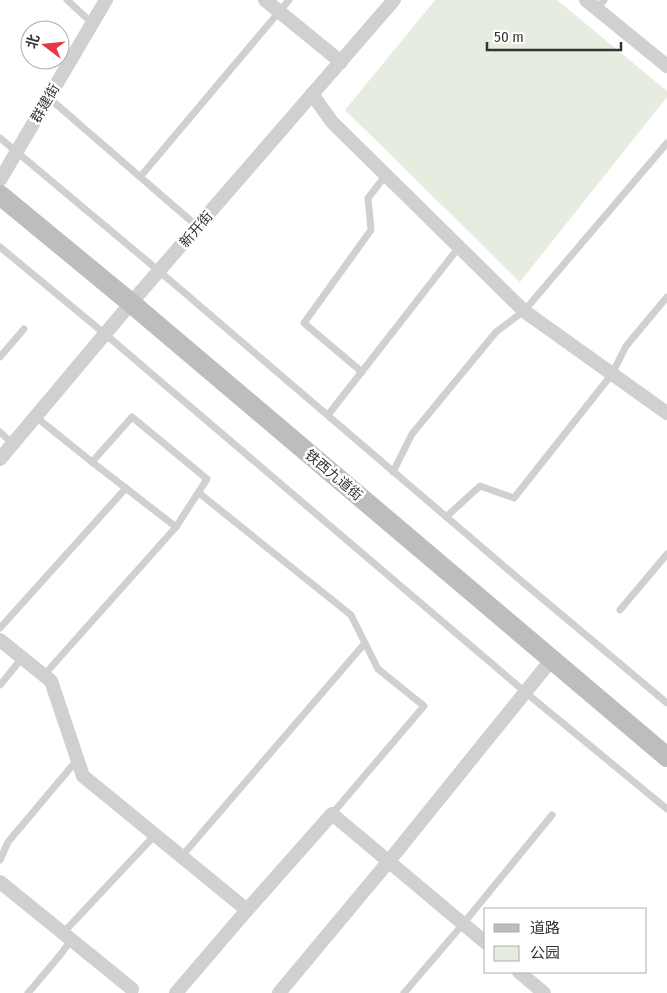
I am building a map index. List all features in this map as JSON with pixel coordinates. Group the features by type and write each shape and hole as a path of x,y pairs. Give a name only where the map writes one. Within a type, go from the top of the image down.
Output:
{"main road":[{"name":"铁西九道街","path":"0,195 131,303 667,757"}],"street":[{"name":"群建街","path":"0,180 106,0"},
{"path":"265,0 341,62"},
{"name":"新开街","path":"0,459 131,303 394,0"},
{"path":"595,3 667,66"},
{"path":"312,94 332,122 524,310 667,413"},
{"path":"0,640 51,681 83,776 247,910"},
{"path":"279,993 389,861 552,659"},
{"path":"176,993 332,814 484,941"},
{"path":"0,882 132,989"},
{"path":"520,973 538,991"}],"lane":[{"path":"66,0 92,23"},
{"path":"140,177 290,0"},
{"path":"48,98 198,227"},
{"path":"0,138 667,703"},
{"path":"393,472 412,434 496,332 524,310 667,142"},
{"path":"362,372 304,323 371,230 368,198 386,175"},
{"path":"0,247 105,334 525,692 667,809"},
{"path":"328,415 459,247"},
{"path":"446,517 480,486 514,498 612,374 626,346 667,297"},
{"path":"0,357 24,329"},
{"path":"36,417 176,527"},
{"path":"44,675 176,527 208,479 132,417 92,462"},
{"path":"0,432 13,444"},
{"path":"0,628 126,488"},
{"path":"198,493 351,615 378,669 424,706 332,814"},
{"path":"620,610 667,554"},
{"path":"182,857 365,643"},
{"path":"0,685 22,658"},
{"path":"0,860 8,842 77,760"},
{"path":"404,993 552,815"},
{"path":"28,993 61,954 66,936 155,835"}],"green space":[{"path":"435,0 557,0 667,91 667,97 520,282 345,110"}]}
